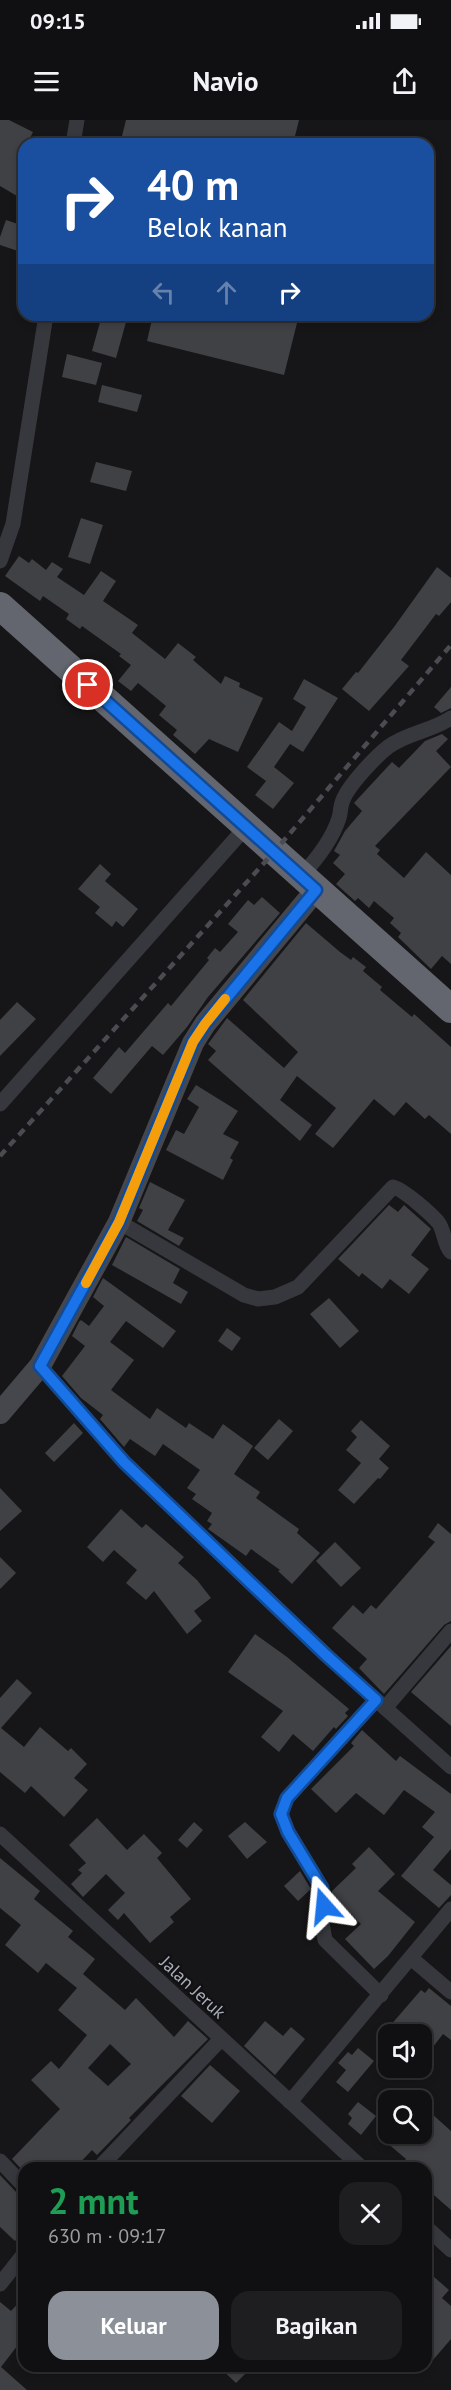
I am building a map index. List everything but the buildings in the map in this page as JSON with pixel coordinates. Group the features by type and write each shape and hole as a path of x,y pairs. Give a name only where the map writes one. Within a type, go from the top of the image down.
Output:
{"highway":[{"path":"0,606 451,1009"}],"street":[{"path":"74,138 77,120"},
{"path":"0,561 14,516 45,321"},
{"path":"0,1413 40,1366 119,1222 199,1033 309,883 339,818 343,800 387,747 404,738 438,726 451,718"},
{"path":"0,1104 246,827"},
{"path":"119,1222 244,1295 258,1299 274,1297 297,1287 393,1187 438,1222 445,1245 451,1252"},
{"path":"40,1366 124,1462 326,1655 451,1767"},
{"path":"381,1995 325,1940 322,1923 324,1906 322,1888 288,1832 281,1814 287,1798 451,1630"},
{"name":"Jalan Jeruk","path":"0,1834 355,2162"},
{"path":"290,2102 451,1909"},
{"path":"411,1958 451,1992"},
{"path":"105,2162 220,2039"},
{"path":"0,2161 18,2180"},
{"path":"432,2233 451,2250"},
{"path":"0,2284 18,2262"}],"railway":[{"path":"0,1156 274,852 451,645"}],"slow traffic":[{"path":"86,1283 119,1222 193,1042 225,999"}],"route":[{"path":"88,685 316,890 205,1024 193,1042 119,1222 40,1366 124,1462 376,1700 287,1798 281,1814 288,1832 322,1888 324,1906"}]}
